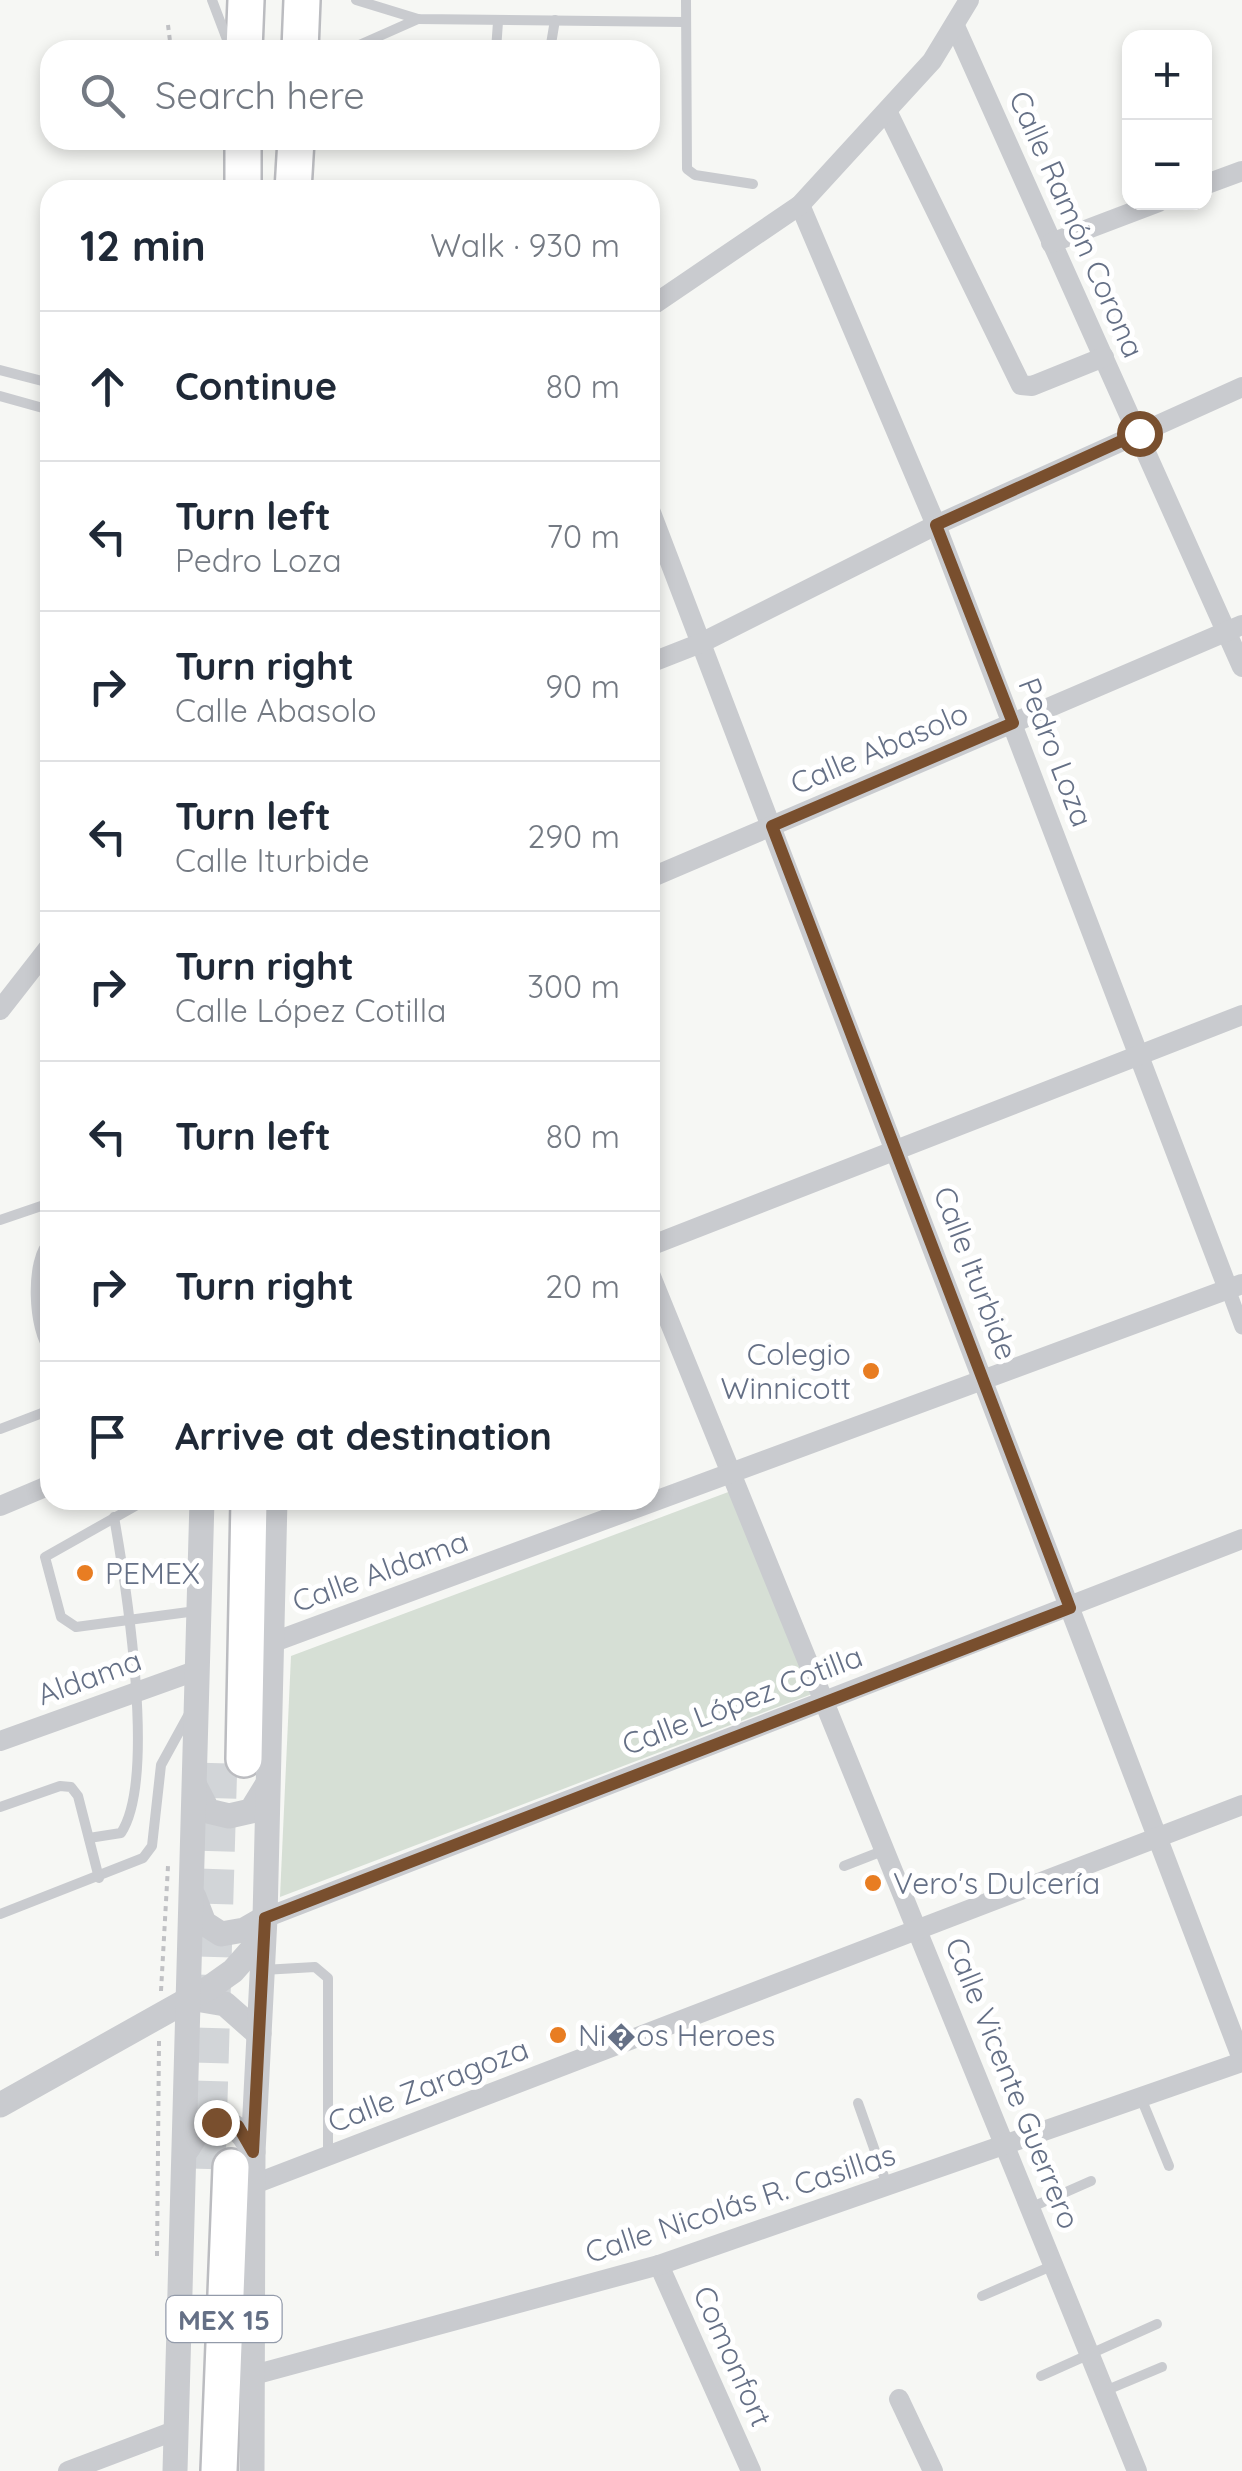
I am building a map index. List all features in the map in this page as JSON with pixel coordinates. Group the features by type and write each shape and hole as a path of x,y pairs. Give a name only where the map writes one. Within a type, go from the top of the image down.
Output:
{"highway":[{"path":"244,40 246,0"},
{"path":"300,40 302,0"},
{"path":"243,150 244,180"},
{"path":"294,180 296,150"},
{"path":"229,1510 244,1767"},
{"path":"244,1767 249,1510"},
{"name":"MEX 15","path":"196,2471 226,2165"},
{"name":"MEX 15","path":"219,2471 226,2165"}],"street":[{"path":"660,300 800,204 888,112 955,26 969,0"},
{"name":"Calle Ramón Corona","path":"955,26 1139,433 1235,628 1242,667"},
{"path":"888,112 1021,385 1032,386 1104,357"},
{"path":"1212,182 1242,171"},
{"name":"Pedro Loza","path":"800,204 936,525 1235,1287 1242,1327"},
{"path":"1051,243 1137,210"},
{"path":"660,659 700,643 936,525 1242,387"},
{"name":"Calle Iturbide","path":"660,537 1242,2060"},
{"name":"Calle Abasolo","path":"660,874 1235,628"},
{"path":"3,998 40,957"},
{"path":"660,1242 1242,1015"},
{"name":"Calle Aldama","path":"660,1499 1235,1287"},
{"name":"Calle Vicente Guerrero","path":"660,1299 1137,2471"},
{"path":"0,1506 40,1489"},
{"path":"202,1510 190,1998 226,2165 250,2376 252,2471"},
{"path":"175,2471 174,2431 226,2165 260,2034 264,1928 244,1767 271,1643 275,1510"},
{"name":"Calle Aldama","path":"271,1643 631,1510"},
{"name":"Calle López Cotilla","path":"264,1928 824,1700 1242,1539"},
{"name":"Aldama","path":"0,1741 198,1670"},
{"path":"195,1786 208,1811 229,1816 251,1811 244,1767"},
{"name":"Calle Zaragoza","path":"226,2165 328,2156 1242,1805"},
{"path":"191,1888 211,1931 264,1928"},
{"path":"0,2105 234,1971 264,1928"},
{"path":"190,1998 225,2004 260,2034"},
{"name":"Calle Nicolás R. Casillas","path":"250,2376 660,2266 1242,2060"},
{"name":"Comonfort","path":"660,2266 751,2471"},
{"path":"899,2399 932,2471"},
{"path":"68,2471 174,2431"}],"lane":[{"path":"212,0 227,40"},
{"path":"356,0 418,19 684,22"},
{"path":"686,0 687,169 696,175 754,184"},
{"path":"371,40 418,19"},
{"path":"552,40 555,20"},
{"path":"497,40 498,22"},
{"path":"0,370 40,380"},
{"path":"0,396 40,407"},
{"path":"0,1220 40,1206"},
{"path":"40,1257 34,1266 40,1321"},
{"path":"0,1429 40,1414"},
{"path":"126,1510 52,1549 45,1566 67,1625 200,1610"},
{"path":"89,1838 121,1834 132,1815 138,1691 114,1516"},
{"path":"0,1914 143,1858 152,1846 162,1765 176,1733 195,1706"},
{"path":"0,1807 60,1786 72,1787 78,1796 99,1878"},
{"path":"844,1866 885,1850"},
{"path":"263,1970 315,1966 328,1978 328,2156"},
{"path":"1141,2098 1169,2166"},
{"path":"858,2102 888,2186"},
{"path":"1032,2208 1091,2181"},
{"path":"982,2296 1055,2265"},
{"path":"1040,2376 1157,2324"},
{"path":"1107,2390 1162,2367"}],"path":[{"path":"168,26 171,40"}],"shaded area":[{"path":"731,1491 812,1694 280,1897 291,1656"}],"tunnel":[{"path":"208,2169 220,1757"}],"place":[{"name":"Colegio Winnicott","path":"871,1371"},
{"name":"PEMEX","path":"85,1573"},
{"name":"Vero's Dulcería","path":"873,1883"},
{"name":"Ni�os Heroes","path":"558,2035"}],"route":[{"path":"216,2122 238,2126 253,2152 265,1918 1070,1608 772,826 1013,723 936,525 1139,433"}]}
